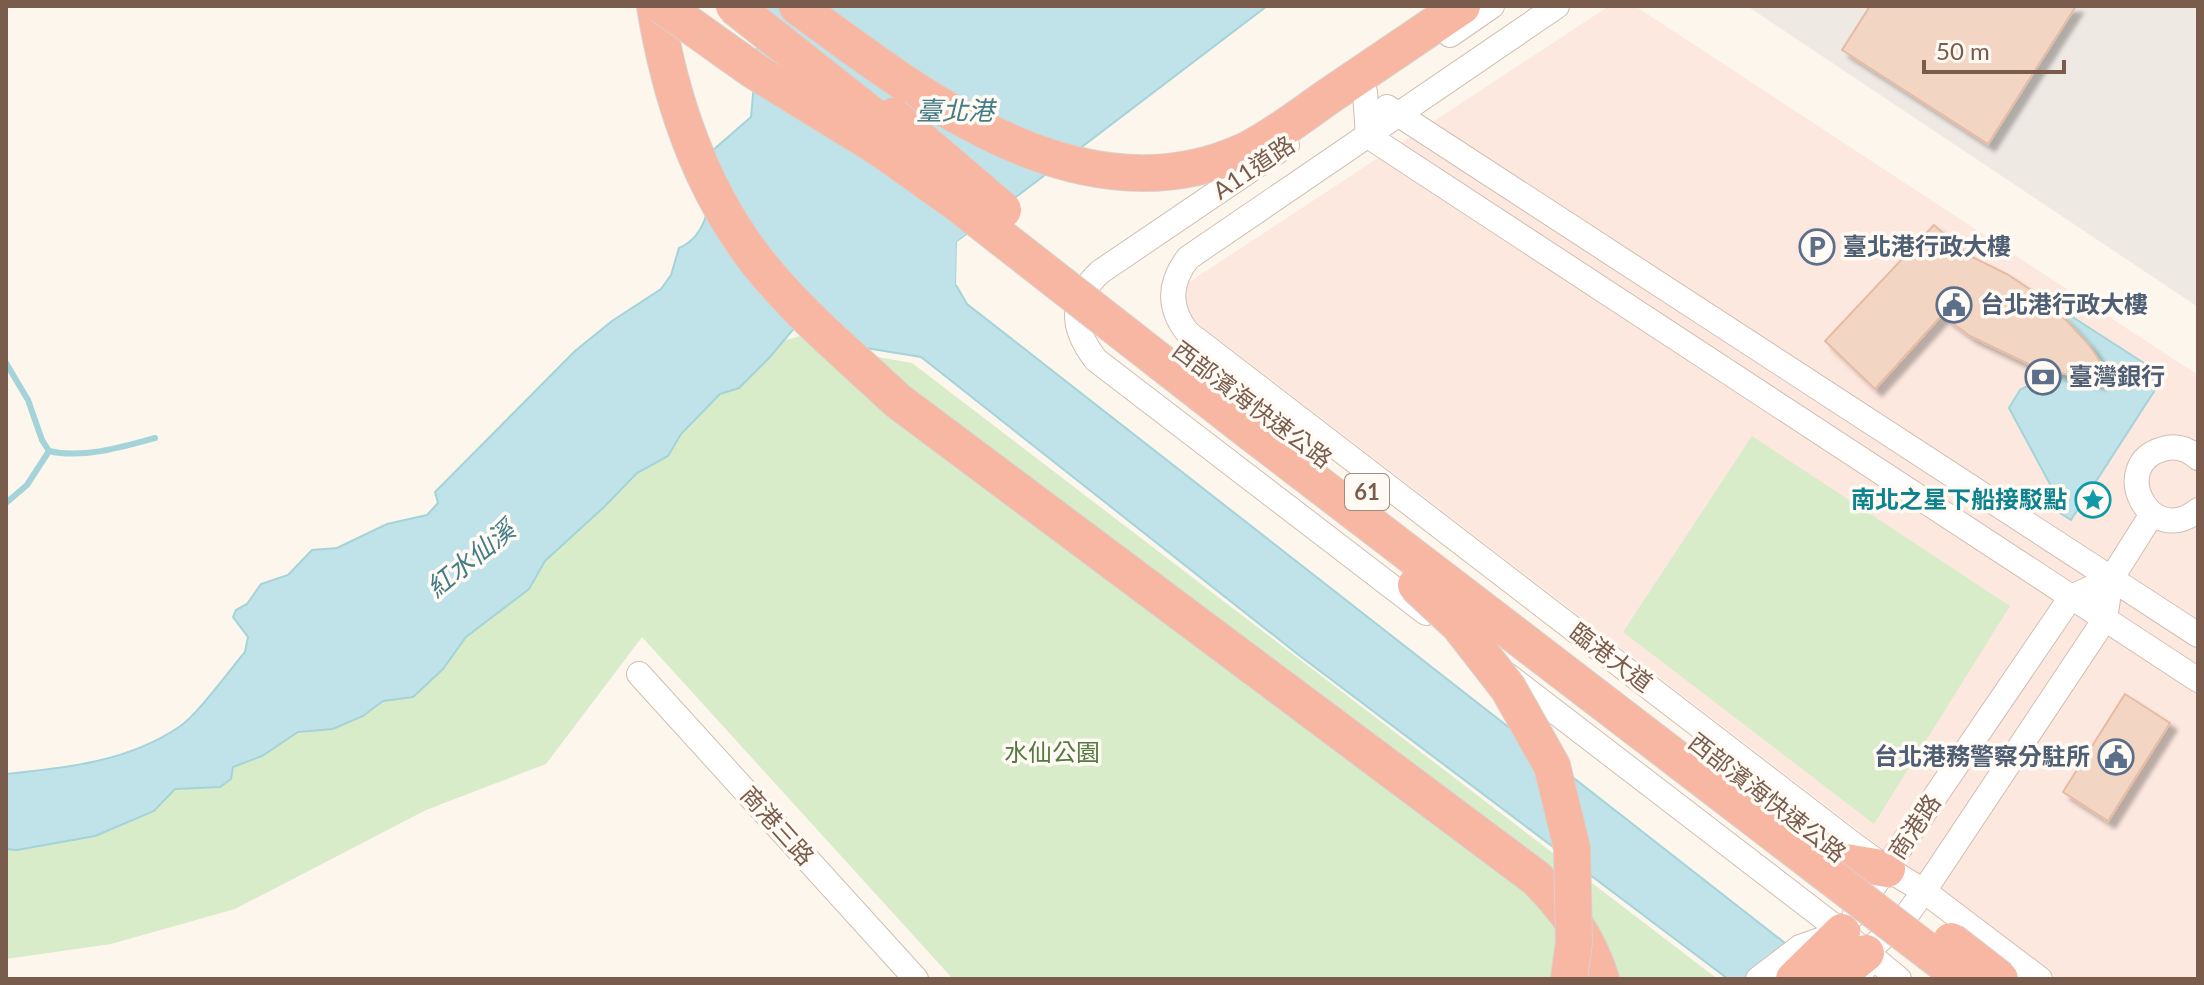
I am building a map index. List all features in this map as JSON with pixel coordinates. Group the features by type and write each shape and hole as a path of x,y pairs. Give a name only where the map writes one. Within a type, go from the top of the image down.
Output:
{"highway":[{"path":"655,6 672,92 695,157 724,211 758,263 801,311 898,401 1536,878 1560,902 1583,933 1601,979"},
{"path":"663,6 753,70 881,149 957,203 1964,979"},
{"name":"西部濱海快速公路","path":"697,6 1163,374 1949,979"},
{"name":"西部濱海快速公路","path":"734,6 922,154 1504,596 2000,979"},
{"path":"766,6 1065,264 1185,361 1834,860 1887,869"},
{"path":"797,6 947,109 1000,139 1039,155 1096,170 1132,174 1195,167 1247,150 1462,6"},
{"path":"1163,374 1398,569 1459,625 1508,688 1552,766 1572,848 1574,942 1569,979"}],"street":[{"name":"A11道路","path":"1492,6 1092,279 1081,293 1076,311 1078,329 1084,345 1096,360 1832,963"},
{"name":"A11道路","path":"1187,332 1176,317 1173,300 1179,270 1188,258 1557,6"},
{"path":"1365,92 2198,635"},
{"path":"1365,92 1368,136 2198,680"},
{"name":"臨港大道","path":"1187,332 1887,869 1924,891 2040,979"},
{"path":"2198,458 2181,448 2158,450 2141,465 2136,486 2138,497 2152,514 2162,519 2186,519 2198,510"},
{"name":"商港路","path":"1906,916 2105,619 2111,579 2152,514"},
{"path":"2071,597 2111,579"},
{"name":"商港路","path":"1758,979 1832,963 1887,869 2071,597"},
{"name":"商港三路","path":"639,674 916,979"},
{"path":"1832,963 1906,916 1987,979"},
{"path":"1832,963 1899,979"}],"shaded area":[{"path":"1609,6 1635,6 2198,375 2198,979 2052,979 1165,298"},
{"path":"1747,6 2198,6 2198,307"}],"green space":[{"name":"水仙公園","path":"818,331 855,353 912,363 1715,977 953,979 642,637 546,764 426,810 235,909 111,944 6,959 6,838 36,838 772,344"},
{"path":"1752,436 2010,606 1874,824 1623,632"}],"water":[{"path":"761,6 1267,6 957,242 956,285 967,304 1831,979 1728,979 1300,656 921,357 860,347 796,326 739,388 720,394 681,434 668,456 637,473 545,561 529,589 466,637 443,669 413,697 383,701 363,716 333,729 298,732 262,756 233,767 231,779 220,787 175,789 154,811 95,836 17,850 6,849 6,774 73,766 117,756 179,727 204,703 245,652 248,637 233,617 261,584 288,575 312,550 337,548 387,524 427,515 438,503 435,492 575,351 612,321 661,289 671,275 679,248 691,241 705,220 712,151 751,117"},
{"path":"2040,296 2164,376 2071,520 2033,496 2051,486 2009,408 2020,390 2038,380 2043,369 2099,382 2107,372 2090,346"}],"pier":[{"path":"1069,162 961,244 960,282 956,285 957,242"}],"building":[{"path":"1870,6 2076,6 1988,144 1842,50"},
{"name":"台北港行政大樓","path":"1934,225 1968,255 2007,274 2040,296 2068,322 2090,346 2107,372 2101,376 2100,382 2035,367 1970,336 1942,315 1875,389 1825,341"},
{"name":"台北港務警察分駐所","path":"2125,694 2170,723 2108,821 2063,792"}],"waterway":[{"path":"6,363 28,400 49,451"},
{"path":"6,503 27,485 49,451 89,453 155,438"}],"place":[{"name":"臺北港行政大樓","path":"1817,247"},
{"name":"台北港行政大樓","path":"1954,305"},
{"name":"臺灣銀行","path":"2043,377"},
{"name":"南北之星下船接駁點","path":"2093,500"},
{"name":"台北港務警察分駐所","path":"2116,757"}],"water label":[{"name":"臺北港","path":"955,111"},
{"name":"紅水仙溪","path":"471,559"}]}
